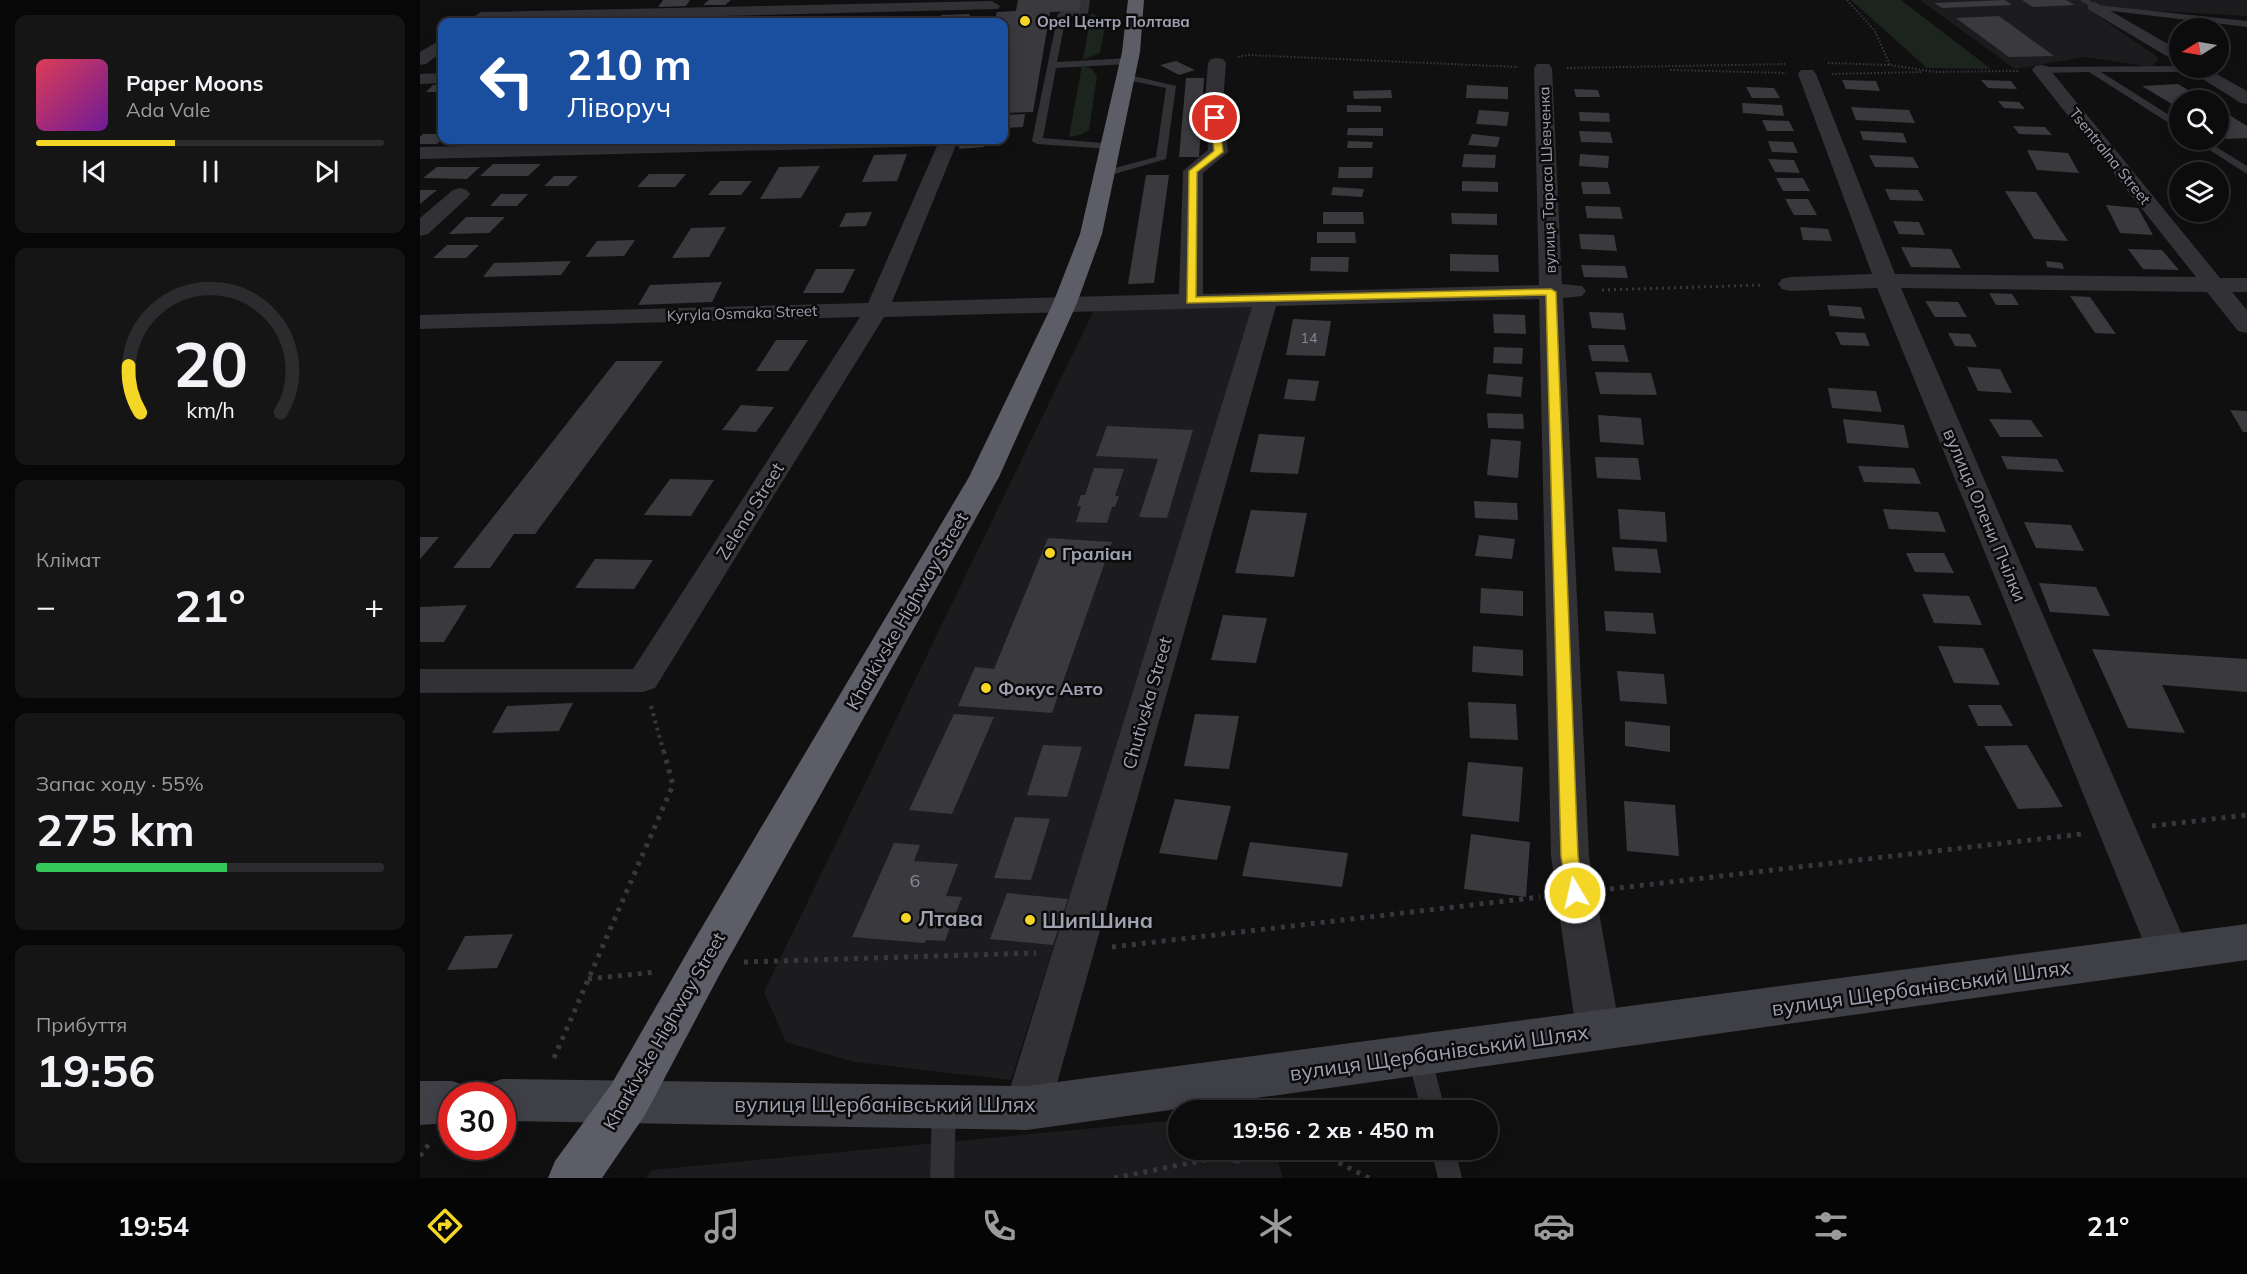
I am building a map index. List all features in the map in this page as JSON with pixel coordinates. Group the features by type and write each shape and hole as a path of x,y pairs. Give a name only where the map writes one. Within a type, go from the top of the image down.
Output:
{"highway":[{"name":"Kharkivske Highway Street","path":"573,1178 628,1100 707,957 984,477 1065,303 1091,234 1127,69 1136,0"}],"main road":[{"name":"вулиця Щербанівський Шлях","path":"516,1100 1027,1108 1228,1095 1419,1055 2247,942"},
{"path":"420,1103 438,1102"}],"street":[{"path":"481,18 506,0"},
{"path":"552,18 812,11 993,3 988,18"},
{"path":"2089,3 2169,52"},
{"path":"420,60 438,47"},
{"path":"1191,301 1193,171 1218,152 1214,101 1217,63"},
{"name":"вулиця Олени Пчілки","path":"1806,67 1886,281 2169,953"},
{"name":"вулиця Тараса Шевченка","path":"1543,68 1562,292 1570,856 1598,1030"},
{"name":"Tsentralna Street","path":"2041,70 2247,326"},
{"path":"420,79 438,78"},
{"path":"2212,78 2247,99"},
{"path":"420,153 671,144"},
{"name":"Zelena Street","path":"643,680 877,309 945,144"},
{"path":"420,230 460,194"},
{"path":"1790,284 1886,281 2247,285"},
{"name":"Kyryla Osmaka Street","path":"420,322 1065,303 1562,292"},
{"name":"Chutivska Street","path":"1027,1108 1266,299"},
{"path":"420,681 643,680"}],"lane":[{"path":"1086,0 1084,13 1062,14 1037,141 1110,146"},
{"path":"2089,3 2247,24"},
{"path":"1052,64 1127,69 1171,86 1161,159 1104,174"},
{"path":"2041,70 2169,68"},
{"path":"2091,70 2169,120"},
{"path":"2214,150 2247,171"},
{"path":"1419,1055 1430,1100"},
{"path":"942,1178 944,1106"},
{"path":"1446,1160 1450,1178"}],"path":[{"path":"1847,0 1875,31 1890,65"},
{"path":"1217,63 1248,55 1543,68 1890,65 1935,72 2041,70"},
{"path":"1562,292 1790,284"},
{"path":"554,1058 673,785 643,680"},
{"path":"767,960 1074,952 2247,815"},
{"path":"1114,1178 1196,1160"},
{"path":"1334,1160 1369,1178"}],"shaded area":[{"path":"1851,0 1901,0 1991,69 1927,68"},
{"path":"1920,0 2247,0 2247,16 2085,7 2159,58 2152,67 2085,57 2015,69"},
{"path":"1091,13 1106,21 1100,53 1083,60"},
{"path":"1082,65 1092,69 1097,76 1089,130 1069,137"},
{"path":"1258,304 1011,1080 855,1062 786,1042 764,992 1096,306"},
{"path":"1168,1121 1168,1160 1277,1160 1283,1178 646,1178 652,1170"}],"building":[{"path":"663,0 690,0 686,6 658,7"},
{"path":"709,0 731,0 725,5 703,5"},
{"path":"1018,0 1082,0 1080,11 1050,12 1033,112 1008,113 1008,18 995,18 997,12 1016,11"},
{"path":"2005,0 2012,5 1942,8 1934,3"},
{"path":"2022,0 2066,0 2075,5 2033,7"},
{"path":"970,14 968,18 940,18 941,15"},
{"path":"836,16 855,16 854,18 835,18"},
{"path":"1999,16 2054,56 2009,57 1956,18"},
{"path":"1176,61 1195,70 1179,75 1160,65"},
{"path":"1186,78 1204,78 1199,157 1179,157"},
{"path":"1842,80 1876,81 1880,91 1846,89"},
{"path":"1981,80 2011,81 2017,89 1988,88"},
{"path":"2178,84 2188,90 2169,90 2169,102 2142,86"},
{"path":"433,85 438,85 438,92 426,92"},
{"path":"1467,85 1508,87 1508,99 1466,98"},
{"path":"1746,87 1774,88 1780,98 1752,98"},
{"path":"1574,89 1598,90 1600,97 1576,97"},
{"path":"1391,90 1392,98 1354,99 1353,91"},
{"path":"1998,101 2019,102 2025,109 2004,108"},
{"path":"1742,103 1782,105 1784,116 1743,113"},
{"path":"1347,105 1381,106 1381,112 1347,112"},
{"path":"1851,107 1909,110 1915,123 1856,120"},
{"path":"1479,110 1509,112 1507,126 1476,124"},
{"path":"1579,112 1609,113 1610,122 1580,121"},
{"path":"1025,114 1023,127 1008,128 1008,115"},
{"path":"2229,115 2247,126 2247,138 2229,139"},
{"path":"1762,120 1789,121 1794,131 1767,131"},
{"path":"2013,126 2045,127 2052,135 2019,134"},
{"path":"1348,128 1383,128 1383,136 1347,135"},
{"path":"1579,131 1610,132 1613,143 1581,142"},
{"path":"1860,131 1903,133 1907,143 1863,140"},
{"path":"423,134 438,134 438,143 420,144 420,137"},
{"path":"1472,134 1500,137 1497,147 1468,145"},
{"path":"1348,141 1373,142 1372,148 1347,148"},
{"path":"1768,141 1793,142 1798,153 1772,152"},
{"path":"960,144 984,144 984,147 959,149"},
{"path":"2027,150 2068,153 2079,173 2037,170"},
{"path":"907,154 897,181 862,182 874,155"},
{"path":"1464,154 1496,155 1495,168 1462,167"},
{"path":"1580,154 1609,156 1608,168 1579,166"},
{"path":"1869,155 1913,157 1919,168 1875,167"},
{"path":"1768,159 1794,160 1800,173 1775,172"},
{"path":"493,164 541,164 528,176 480,176"},
{"path":"820,166 801,198 760,199 779,167"},
{"path":"437,167 480,167 467,179 423,178"},
{"path":"1339,167 1373,167 1372,178 1338,178"},
{"path":"649,174 686,174 675,187 637,187"},
{"path":"1146,175 1169,175 1154,283 1128,284"},
{"path":"554,176 578,176 568,186 544,186"},
{"path":"1776,178 1803,178 1810,191 1783,191"},
{"path":"720,181 752,181 741,195 708,195"},
{"path":"1462,181 1498,182 1498,192 1462,191"},
{"path":"1581,182 1608,182 1611,194 1583,194"},
{"path":"1333,187 1364,189 1362,197 1331,195"},
{"path":"1885,189 1918,190 1924,201 1890,200"},
{"path":"420,190 437,190 420,204"},
{"path":"2005,191 2036,192 2068,241 2034,239"},
{"path":"501,194 528,194 517,206 490,206"},
{"path":"1785,199 1808,199 1817,215 1794,215"},
{"path":"2106,205 2138,208 2153,235 2120,233"},
{"path":"1585,206 1620,207 1623,219 1587,218"},
{"path":"872,212 866,226 839,227 846,213"},
{"path":"1323,212 1363,212 1364,224 1323,224"},
{"path":"1451,213 1497,214 1497,225 1452,224"},
{"path":"466,217 505,217 489,233 449,234"},
{"path":"1893,221 1919,222 1925,235 1899,234"},
{"path":"726,227 709,257 672,258 691,228"},
{"path":"1800,227 1828,229 1832,241 1803,240"},
{"path":"1317,232 1355,232 1356,243 1317,243"},
{"path":"1579,234 1614,235 1617,251 1581,249"},
{"path":"635,240 624,256 585,257 597,241"},
{"path":"447,245 479,245 466,258 433,258"},
{"path":"1901,247 1951,249 1961,268 1911,267"},
{"path":"2128,249 2162,250 2179,270 2143,269"},
{"path":"1450,254 1498,255 1499,272 1450,271"},
{"path":"1311,257 1349,257 1348,272 1310,271"},
{"path":"571,261 561,275 483,277 494,263"},
{"path":"2046,261 2062,263 2064,269 2047,267"},
{"path":"1581,265 1625,266 1628,278 1584,277"},
{"path":"816,269 855,269 843,293 803,293"},
{"path":"722,282 712,302 638,305 650,285"},
{"path":"1989,293 2012,294 2019,305 1996,305"},
{"path":"2070,296 2090,297 2116,334 2095,333"},
{"path":"1925,301 1958,302 1967,317 1935,317"},
{"path":"1827,305 1861,307 1865,319 1830,316"},
{"path":"1589,312 1623,313 1626,330 1592,328"},
{"path":"1493,314 1525,315 1526,334 1494,333"},
{"path":"1293,319 1331,321 1325,356 1286,355"},
{"path":"1835,332 1865,333 1870,346 1841,345"},
{"path":"1948,333 1970,334 1977,347 1955,346"},
{"path":"776,340 808,340 788,371 756,371"},
{"path":"1588,345 1624,345 1629,362 1592,361"},
{"path":"1494,347 1523,348 1522,364 1493,363"},
{"path":"616,361 663,361 535,534 514,534 490,568 453,568"},
{"path":"1967,367 2000,369 2012,393 1978,391"},
{"path":"1595,372 1651,373 1657,395 1600,394"},
{"path":"1488,374 1523,377 1521,397 1486,394"},
{"path":"1288,379 1319,381 1315,401 1284,399"},
{"path":"1828,388 1876,391 1882,412 1832,408"},
{"path":"741,405 774,407 756,432 722,430"},
{"path":"2230,410 2247,411 2247,432 2243,432"},
{"path":"1487,413 1523,414 1524,429 1488,428"},
{"path":"1598,415 1641,418 1644,445 1600,442"},
{"path":"1843,419 1904,425 1909,448 1847,443"},
{"path":"1989,419 2031,420 2043,437 2000,437"},
{"path":"1107,426 1193,430 1167,518 1139,517 1158,459 1096,456"},
{"path":"1259,434 1305,437 1298,474 1250,472"},
{"path":"1491,439 1521,441 1518,478 1487,475"},
{"path":"2001,456 2057,459 2064,472 2007,469"},
{"path":"1595,457 1638,458 1641,480 1597,478"},
{"path":"1858,466 1914,468 1921,484 1864,482"},
{"path":"1094,468 1124,469 1115,496 1119,496 1115,507 1112,507 1107,523 1076,522 1081,506 1077,506 1081,495 1085,495"},
{"path":"670,479 714,480 691,516 644,515"},
{"path":"1474,501 1517,503 1518,520 1475,518"},
{"path":"1618,509 1665,512 1667,542 1620,539"},
{"path":"1883,509 1938,512 1946,532 1889,529"},
{"path":"1251,510 1307,513 1294,577 1235,573"},
{"path":"2024,522 2071,525 2084,551 2036,548"},
{"path":"1479,535 1515,539 1512,559 1475,556"},
{"path":"420,537 439,537 420,559"},
{"path":"1048,538 1112,542 1052,713 958,706 975,667 994,669"},
{"path":"1612,547 1657,549 1661,573 1615,571"},
{"path":"1906,553 1944,553 1954,573 1915,572"},
{"path":"595,559 653,560 634,589 575,588"},
{"path":"2039,583 2096,587 2110,616 2050,612"},
{"path":"1481,588 1523,591 1523,616 1480,613"},
{"path":"1922,594 1969,596 1982,625 1934,623"},
{"path":"467,605 444,642 420,642 420,607"},
{"path":"1604,611 1653,613 1656,634 1606,631"},
{"path":"1223,615 1267,618 1256,663 1211,660"},
{"path":"1473,646 1523,650 1523,676 1472,672"},
{"path":"1938,646 1983,648 2000,685 1954,683"},
{"path":"2092,649 2247,659 2247,692 2162,685 2185,733 2128,728"},
{"path":"1617,671 1664,674 1667,704 1620,701"},
{"path":"1468,702 1516,704 1518,740 1470,738"},
{"path":"573,703 559,731 492,733 507,706"},
{"path":"1968,705 2001,705 2013,726 1978,726"},
{"path":"954,714 994,717 952,814 909,810"},
{"path":"1195,714 1239,716 1229,769 1184,766"},
{"path":"1625,721 1670,726 1670,752 1625,746"},
{"path":"1043,745 1082,747 1067,797 1027,795"},
{"path":"2027,745 2063,807 2018,809 1984,746"},
{"path":"1468,762 1523,767 1519,822 1462,816"},
{"path":"1175,799 1231,806 1217,860 1159,853"},
{"path":"1624,801 1675,805 1679,856 1627,851"},
{"path":"1015,817 1050,819 1031,880 994,878"},
{"path":"1471,834 1530,842 1526,897 1464,889"},
{"path":"1250,842 1348,853 1342,887 1242,876"},
{"path":"894,843 920,845 914,861 958,864 946,896 962,897 945,941 926,940 924,943 852,937"},
{"path":"1007,893 1068,899 1053,945 990,939"},
{"path":"513,934 497,968 447,970 465,936"}],"place":[{"name":"Opel Центр Полтава","path":"1025,21"},
{"name":"Граліан","path":"1050,553"},
{"name":"Фокус Авто","path":"986,688"},
{"name":"Лтава","path":"906,918"},
{"name":"ШипШина","path":"1030,920"}],"route":[{"path":"1215,118 1218,152 1193,171 1191,301 1551,292 1570,856 1575,893"}]}
